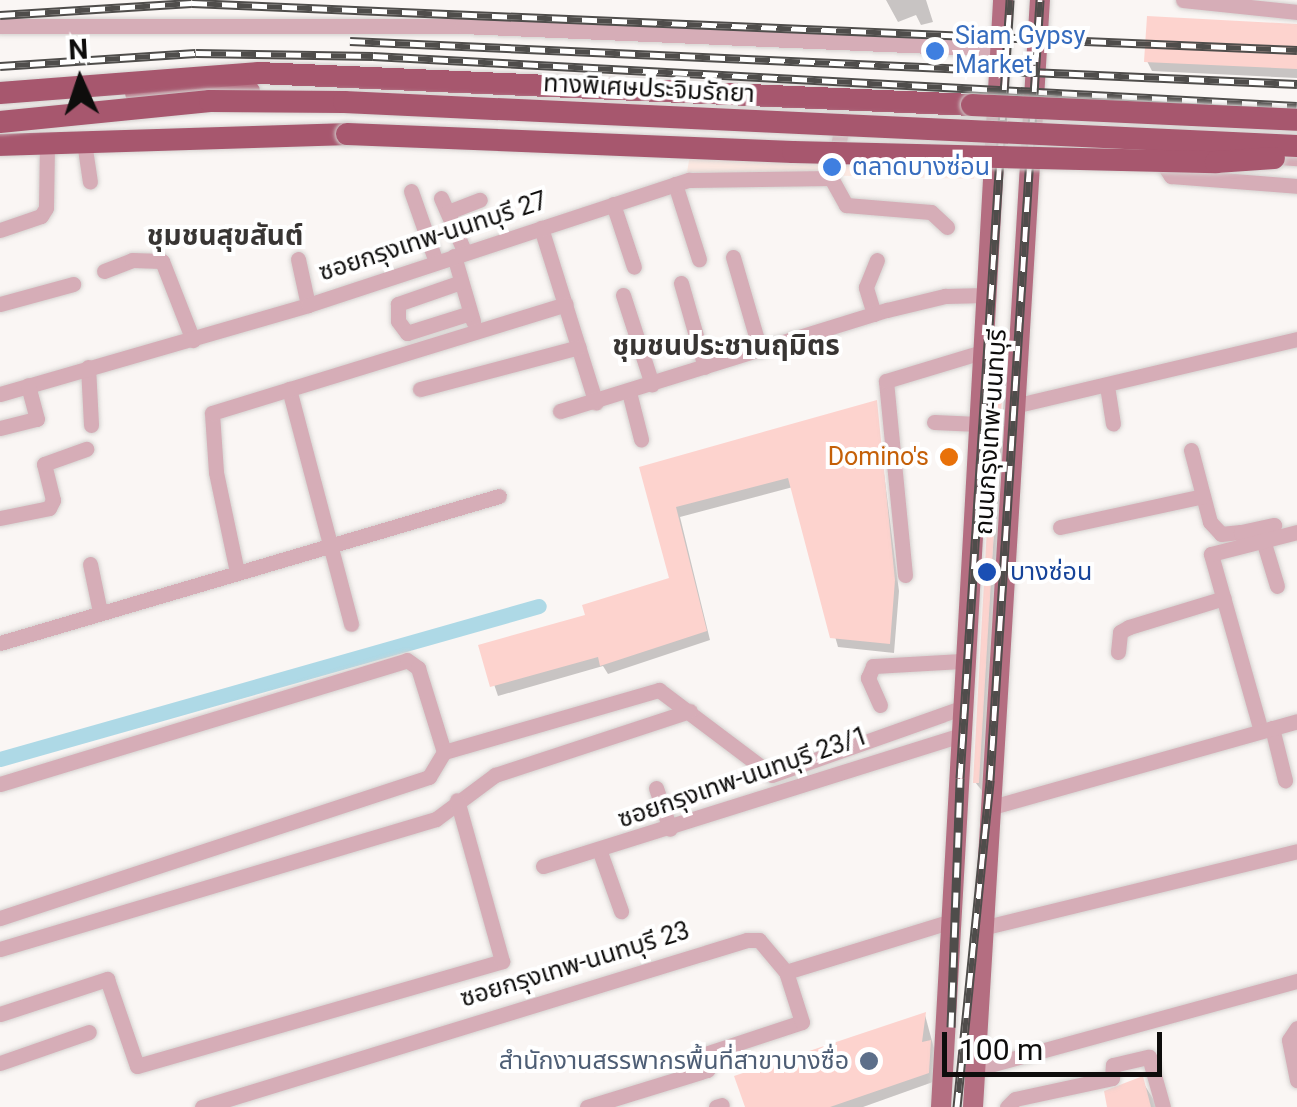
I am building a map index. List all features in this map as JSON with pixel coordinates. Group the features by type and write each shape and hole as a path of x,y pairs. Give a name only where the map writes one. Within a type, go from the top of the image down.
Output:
{"highway":[{"name":"ทางพิเศษประจิมรัถยา","path":"0,93 217,74 353,75 1297,120"},
{"name":"ทางพิเศษประจิมรัถยา","path":"0,126 210,101 344,102 1297,146"},
{"path":"0,145 347,134 1216,162 1297,157"}],"main road":[{"name":"ถนนกรุงเทพ-นนทบุรี","path":"941,1107 1003,0"},
{"name":"ถนนกรุงเทพ-นนทบุรี","path":"973,1107 1036,142 1040,0"},
{"path":"0,104 212,89 843,122 1036,142"},
{"path":"0,126 212,89"},
{"path":"972,519 1010,522"},
{"path":"943,1070 975,1069"}],"street":[{"path":"1183,0 1297,12"},
{"path":"0,26 462,26 1002,49"},
{"path":"843,122 830,178 846,205 931,212 947,227"},
{"path":"84,142 90,182"},
{"path":"1036,142 1157,152 1297,157"},
{"path":"0,230 41,216 46,208 47,144"},
{"path":"1157,152 1171,176 1297,186"},
{"name":"ซอยกรุงเทพ-นนทบุรี 27","path":"0,394 193,340 675,184 709,176 830,178"},
{"path":"675,184 699,259"},
{"path":"411,191 436,262"},
{"path":"473,322 461,282 460,254 444,205 480,200"},
{"path":"612,204 634,267"},
{"path":"541,228 596,403"},
{"path":"733,256 760,350"},
{"path":"104,271 148,257 162,262 193,340"},
{"path":"298,258 308,304"},
{"path":"874,314 866,287 876,260"},
{"path":"461,282 398,304 398,320 411,332 566,304"},
{"path":"681,283 705,368"},
{"path":"0,304 73,284"},
{"path":"623,294 652,384"},
{"path":"560,412 874,314 945,296 986,295"},
{"path":"236,572 210,416 473,322"},
{"path":"1018,406 1296,345"},
{"path":"420,390 579,347"},
{"path":"906,575 886,381 982,352"},
{"path":"88,368 91,424"},
{"path":"0,428 37,419 28,385"},
{"path":"1106,386 1113,424"},
{"path":"289,388 350,624"},
{"path":"629,392 641,439"},
{"path":"934,422 978,424"},
{"path":"0,518 49,508 54,500 44,464 86,449"},
{"path":"1191,450 1217,531 1263,540 1297,532"},
{"path":"0,642 499,496"},
{"path":"1060,526 1203,496"},
{"path":"1274,525 1217,548 1212,561 1285,780"},
{"path":"1263,540 1277,586"},
{"path":"90,564 100,612"},
{"path":"1118,652 1120,632 1128,627 1224,598"},
{"path":"0,784 407,660 418,668 444,752"},
{"path":"880,705 868,678 874,666 963,661"},
{"path":"0,918 426,778 444,752 659,690 772,775 961,708"},
{"path":"0,949 436,819 494,775 690,710"},
{"path":"992,807 1297,722"},
{"name":"ซอยกรุงเทพ-นนทบุรี 23/1","path":"543,866 600,852 959,736"},
{"path":"656,788 670,829"},
{"path":"0,1014 108,979 137,1066 502,960 458,800"},
{"path":"986,927 1297,851"},
{"path":"600,852 621,911"},
{"path":"587,1107 706,1070 702,1055 802,1022 786,972 950,922"},
{"name":"ซอยกรุงเทพ-นนทบุรี 23","path":"211,1106 747,940 759,940 786,972"},
{"path":"975,1069 1297,981"},
{"path":"1297,1028 1289,1040 1297,1080"},
{"path":"0,1063 89,1032"},
{"path":"1008,1107 1112,1078 1112,1066 1149,1057 1163,1107"}],"shaded area":[{"name":"ตลาดบางซ่อน","path":"690,155 976,162 974,179 687,172"}],"building":[{"path":"1147,16 1297,24 1297,69 1144,62"},
{"path":"996,363 1004,364 979,783 973,783"},
{"path":"877,400 895,580 890,644 830,638 788,478 676,507 707,631 600,666 598,657 490,687 478,645 585,615 582,605 669,578 639,467"},
{"path":"926,1012 922,1042 931,1040 929,1073 830,1107 745,1107 734,1076"},
{"path":"1143,1076 1151,1107 1107,1107 1104,1091"}],"waterway":[{"path":"0,759 539,606"}],"railway":[{"path":"951,1027 960,778 1010,0"},
{"path":"957,1107 990,780 1040,0"},
{"path":"0,15 192,3 1297,50"},
{"path":"350,41 1297,84"},
{"path":"0,66 196,53 373,56 1297,106"}],"place":[{"name":"Siam Gypsy Market","path":"935,51"},
{"name":"ตลาดบางซ่อน","path":"832,167"},
{"name":"Domino's","path":"949,457"},
{"name":"บางซ่อน","path":"987,572"},
{"name":"สำนักงานสรรพากรพื้นที่สาขาบางซื่อ","path":"869,1061"}],"district":[{"name":"ชุมชนสุขสันต์","path":"225,236"},
{"name":"ชุมชนประชานฤมิตร","path":"726,346"}]}
